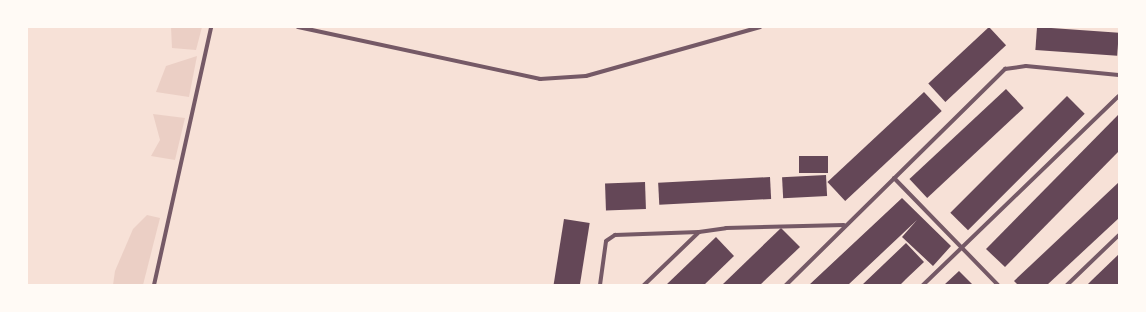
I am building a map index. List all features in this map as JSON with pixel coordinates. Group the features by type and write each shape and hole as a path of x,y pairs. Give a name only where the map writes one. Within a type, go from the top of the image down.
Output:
{"street":[{"path":"154,285 211,27"},
{"path":"298,27 540,79 558,79 614,69 760,27"},
{"path":"786,285 844,226 1005,69 1026,66 1119,75"},
{"path":"923,285 1119,96"},
{"path":"894,178 998,285"},
{"path":"600,285 606,241 615,235 700,232 726,228 844,226"},
{"path":"644,285 700,232"},
{"path":"1067,285 1119,235"}],"shaded area":[{"path":"171,27 202,27 196,50 172,48"},
{"path":"197,56 189,97 156,92 166,66"},
{"path":"153,114 185,118 175,160 151,156 160,140"},
{"path":"147,215 160,218 143,285 113,285 115,271 133,229"}],"building":[{"path":"989,27 1006,45 945,102 928,84"},
{"path":"1037,27 1119,33 1117,56 1035,50"},
{"path":"1006,89 1024,108 927,198 909,179"},
{"path":"924,92 942,111 845,201 827,182"},
{"path":"1067,96 1085,114 968,230 950,213"},
{"path":"1119,114 1119,151 1005,267 986,249"},
{"path":"799,156 828,156 828,173 799,173"},
{"path":"826,175 827,196 783,198 782,177"},
{"path":"770,177 771,199 659,205 658,183"},
{"path":"645,182 646,209 606,210 605,183"},
{"path":"1119,182 1119,218 1047,285 1018,285 1014,281"},
{"path":"902,198 951,246 933,266 902,237 917,220 848,285 809,285"},
{"path":"564,219 590,223 580,285 554,285"},
{"path":"781,228 800,247 760,285 722,285"},
{"path":"716,237 734,256 704,285 666,285"},
{"path":"906,243 924,262 900,285 862,285"},
{"path":"1119,254 1119,285 1087,285 1092,280"},
{"path":"959,271 973,285 944,285"}]}
